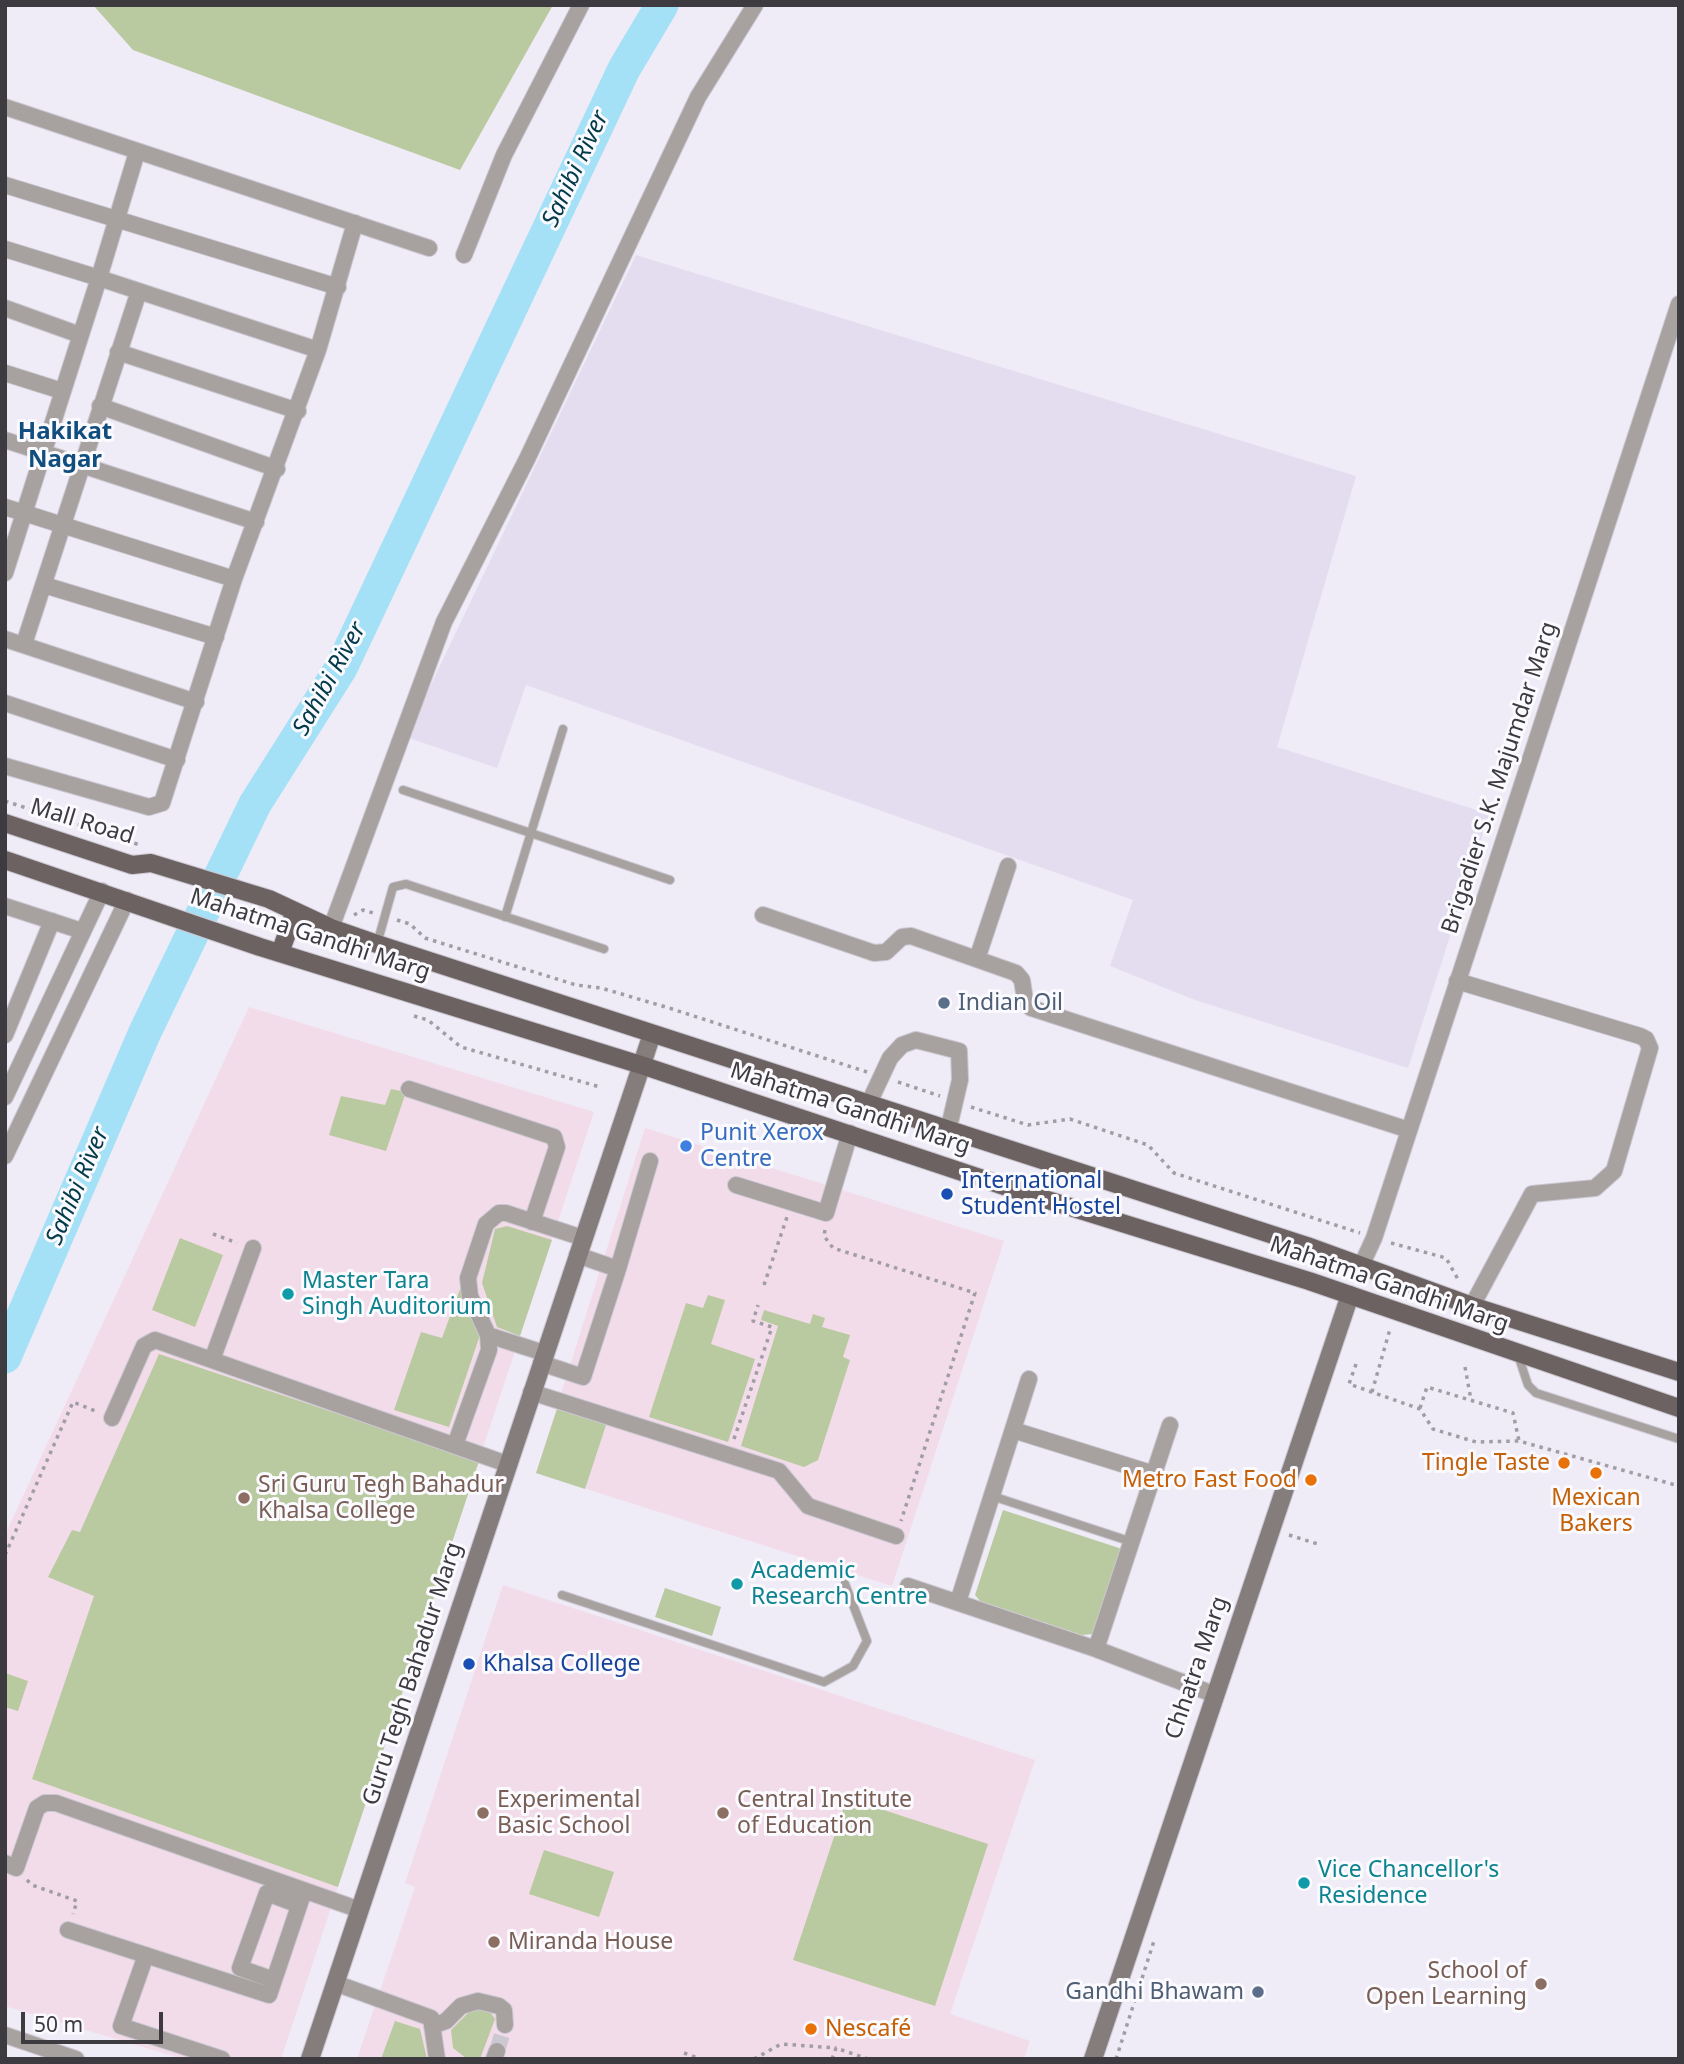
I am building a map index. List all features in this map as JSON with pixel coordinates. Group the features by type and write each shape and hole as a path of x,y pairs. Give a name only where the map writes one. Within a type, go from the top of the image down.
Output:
{"main road":[{"name":"Mall Road","path":"5,823 132,865 151,863"},
{"name":"Mahatma Gandhi Marg","path":"5,860 260,947 641,1065 1025,1193 1350,1295 1679,1408"},
{"name":"Mahatma Gandhi Marg","path":"151,863 269,899 331,928 377,944 1362,1265 1472,1306 1679,1372"},
{"path":"280,953 295,911"}],"street":[{"path":"464,255 504,155 581,5"},
{"path":"331,928 444,622 527,459 698,97 755,5"},
{"path":"5,107 429,248"},
{"path":"5,573 137,152"},
{"path":"5,185 338,287"},
{"path":"5,766 155,807 166,795 234,579 298,411 338,287 355,223"},
{"path":"5,249 318,350"},
{"path":"24,644 139,291"},
{"name":"Brigadier S.K. Majumdar Marg","path":"1362,1265 1374,1238 1679,304"},
{"path":"5,308 80,335"},
{"path":"118,352 298,411"},
{"path":"5,373 62,391"},
{"path":"100,406 277,468"},
{"path":"5,440 256,522"},
{"path":"5,507 234,579"},
{"path":"44,585 216,637"},
{"path":"5,639 196,702"},
{"path":"5,703 177,760"},
{"path":"977,959 1008,866"},
{"path":"5,1097 102,891"},
{"path":"5,1156 135,903"},
{"path":"5,906 82,931"},
{"path":"763,915 874,953 886,952 907,935 1020,976 1025,1000 1031,1008 1409,1129"},
{"path":"5,1035 13,1000 52,921"},
{"path":"1458,981 1640,1037 1646,1040 1650,1048 1614,1171 1595,1188 1532,1194 1472,1306"},
{"name":"Guru Tegh Bahadur Marg","path":"310,2059 652,1034"},
{"path":"868,1105 890,1058 902,1045 916,1040 959,1051 960,1080 948,1131"},
{"path":"409,1089 554,1137 557,1147 531,1222"},
{"path":"736,1185 826,1213 850,1133"},
{"path":"488,1335 583,1377 650,1161"},
{"path":"456,1445 489,1350 488,1335 470,1296 468,1278 486,1223 499,1213 531,1222 618,1269"},
{"path":"212,1360 253,1248"},
{"name":"Chhatra Marg","path":"1093,2059 1213,1694 1350,1295"},
{"path":"112,1418 148,1341 161,1341 507,1464"},
{"path":"958,1602 1029,1379"},
{"path":"531,1392 779,1471 808,1506 896,1536"},
{"path":"1096,1649 1170,1425"},
{"path":"1013,1430 1154,1474"},
{"path":"908,1586 1096,1649 1213,1694"},
{"path":"10,1865 37,1808 45,1803 56,1803 302,1898"},
{"path":"274,1980 240,1968 267,1893 360,1910"},
{"path":"68,1930 269,1995 302,1898"},
{"path":"146,1955 121,2026 222,2059"},
{"path":"335,1983 431,2018 436,2059"},
{"path":"432,2026 446,2021 461,2006 478,2001 499,2006 504,2010 505,2025"},
{"path":"5,2035 57,2056 76,2059"}],"lane":[{"path":"505,917 563,729"},
{"path":"403,790 670,880"},
{"path":"377,944 393,887 406,884 604,949"},
{"path":"1518,1354 1528,1385 1536,1393 1679,1439"},
{"path":"992,1496 1132,1542"},
{"path":"562,1595 824,1682 853,1666 867,1641 845,1584"}],"path":[{"name":"Mall Road","path":"5,801 140,845 151,863"},
{"path":"331,928 363,910 410,924 425,938 576,985 601,988 669,1008 1028,1125 1070,1119 1148,1145 1174,1173 1374,1238 1446,1258 1472,1306"},
{"path":"403,1012 428,1020 461,1047 600,1087"},
{"path":"764,1285 792,1202"},
{"path":"826,1213 824,1236 833,1248 975,1293 896,1536"},
{"path":"213,1234 253,1248"},
{"path":"729,1454 772,1327 753,1321 758,1305"},
{"path":"1371,1392 1386,1343"},
{"path":"1356,1364 1349,1384 1420,1409 1433,1429 1476,1442 1519,1441 1679,1486"},
{"path":"1465,1367 1471,1400"},
{"path":"1420,1409 1427,1387 1513,1413 1519,1441"},
{"path":"5,1555 73,1402 112,1418"},
{"path":"1270,1530 1321,1545"},
{"path":"10,1865 32,1885 77,1901 68,1930"},
{"path":"754,2059 781,2043 836,2048 868,2059"},
{"path":"832,2059 836,2048"},
{"path":"684,2053 700,2059"}],"shaded area":[{"path":"636,255 1356,476 1277,747 1489,814 1408,1068 1195,1000 1110,966 1133,900 526,685 497,768 406,737"},
{"name":"Sri Guru Tegh Bahadur Khalsa College","path":"249,1007 594,1112 281,2059 183,2059 5,2006 5,1535"},
{"path":"645,1128 1004,1241 892,1586 536,1473"},
{"name":"Central Institute of Education","path":"503,1585 1035,1760 950,2014 1030,2041 1024,2059 357,2059 415,1887 405,1883"}],"green space":[{"path":"93,5 553,5 460,170 133,50"},
{"path":"391,1089 406,1092 386,1151 329,1135 341,1096 385,1105"},
{"path":"507,1226 552,1240 520,1336 497,1327 482,1283 495,1229"},
{"path":"180,1238 223,1255 195,1327 152,1310"},
{"path":"463,1281 480,1335 449,1427 394,1410 421,1332 442,1338"},
{"path":"708,1295 725,1300 711,1344 755,1359 728,1442 649,1417 686,1303 703,1308"},
{"path":"764,1310 810,1324 813,1314 825,1318 822,1327 850,1335 843,1357 850,1360 818,1460 804,1467 741,1446 778,1326 761,1320"},
{"path":"159,1354 479,1461 338,1887 32,1779 94,1596 48,1577 72,1530 80,1532"},
{"path":"558,1406 607,1422 585,1489 536,1473"},
{"path":"1003,1510 1122,1549 1093,1634 1082,1635 980,1601 975,1595"},
{"path":"665,1588 721,1607 712,1636 655,1617"},
{"path":"5,1673 28,1681 18,1711 5,1707"},
{"path":"847,1798 988,1844 935,2006 793,1960"},
{"path":"544,1850 614,1872 599,1917 529,1894"},
{"path":"472,2009 488,2009 495,2019 480,2059 467,2059 453,2048 451,2030"},
{"path":"395,2021 420,2029 427,2059 381,2059"}],"waterway":[{"name":"Sahibi River","path":"5,1357 145,1032 255,804 341,668 624,69 662,5"}],"tunnel":[{"path":"497,2051 505,2025"}],"place":[{"name":"Indian Oil","path":"944,1003"},
{"name":"Punit Xerox Centre","path":"686,1146"},
{"name":"International Student Hostel","path":"947,1194"},
{"name":"Master Tara Singh Auditorium","path":"288,1294"},
{"name":"Tingle Taste","path":"1564,1463"},
{"name":"Mexican Bakers","path":"1596,1473"},
{"name":"Metro Fast Food","path":"1311,1480"},
{"name":"Sri Guru Tegh Bahadur Khalsa College","path":"244,1498"},
{"name":"Academic Research Centre","path":"737,1584"},
{"name":"Khalsa College","path":"469,1664"},
{"name":"Experimental Basic School","path":"483,1813"},
{"name":"Central Institute of Education","path":"723,1813"},
{"name":"Vice Chancellor's Residence","path":"1304,1883"},
{"name":"Miranda House","path":"494,1942"},
{"name":"School of Open Learning","path":"1541,1984"},
{"name":"Gandhi Bhawam","path":"1258,1992"},
{"name":"Nescafé","path":"811,2029"}],"district":[{"name":"Hakikat Nagar","path":"65,446"}]}
